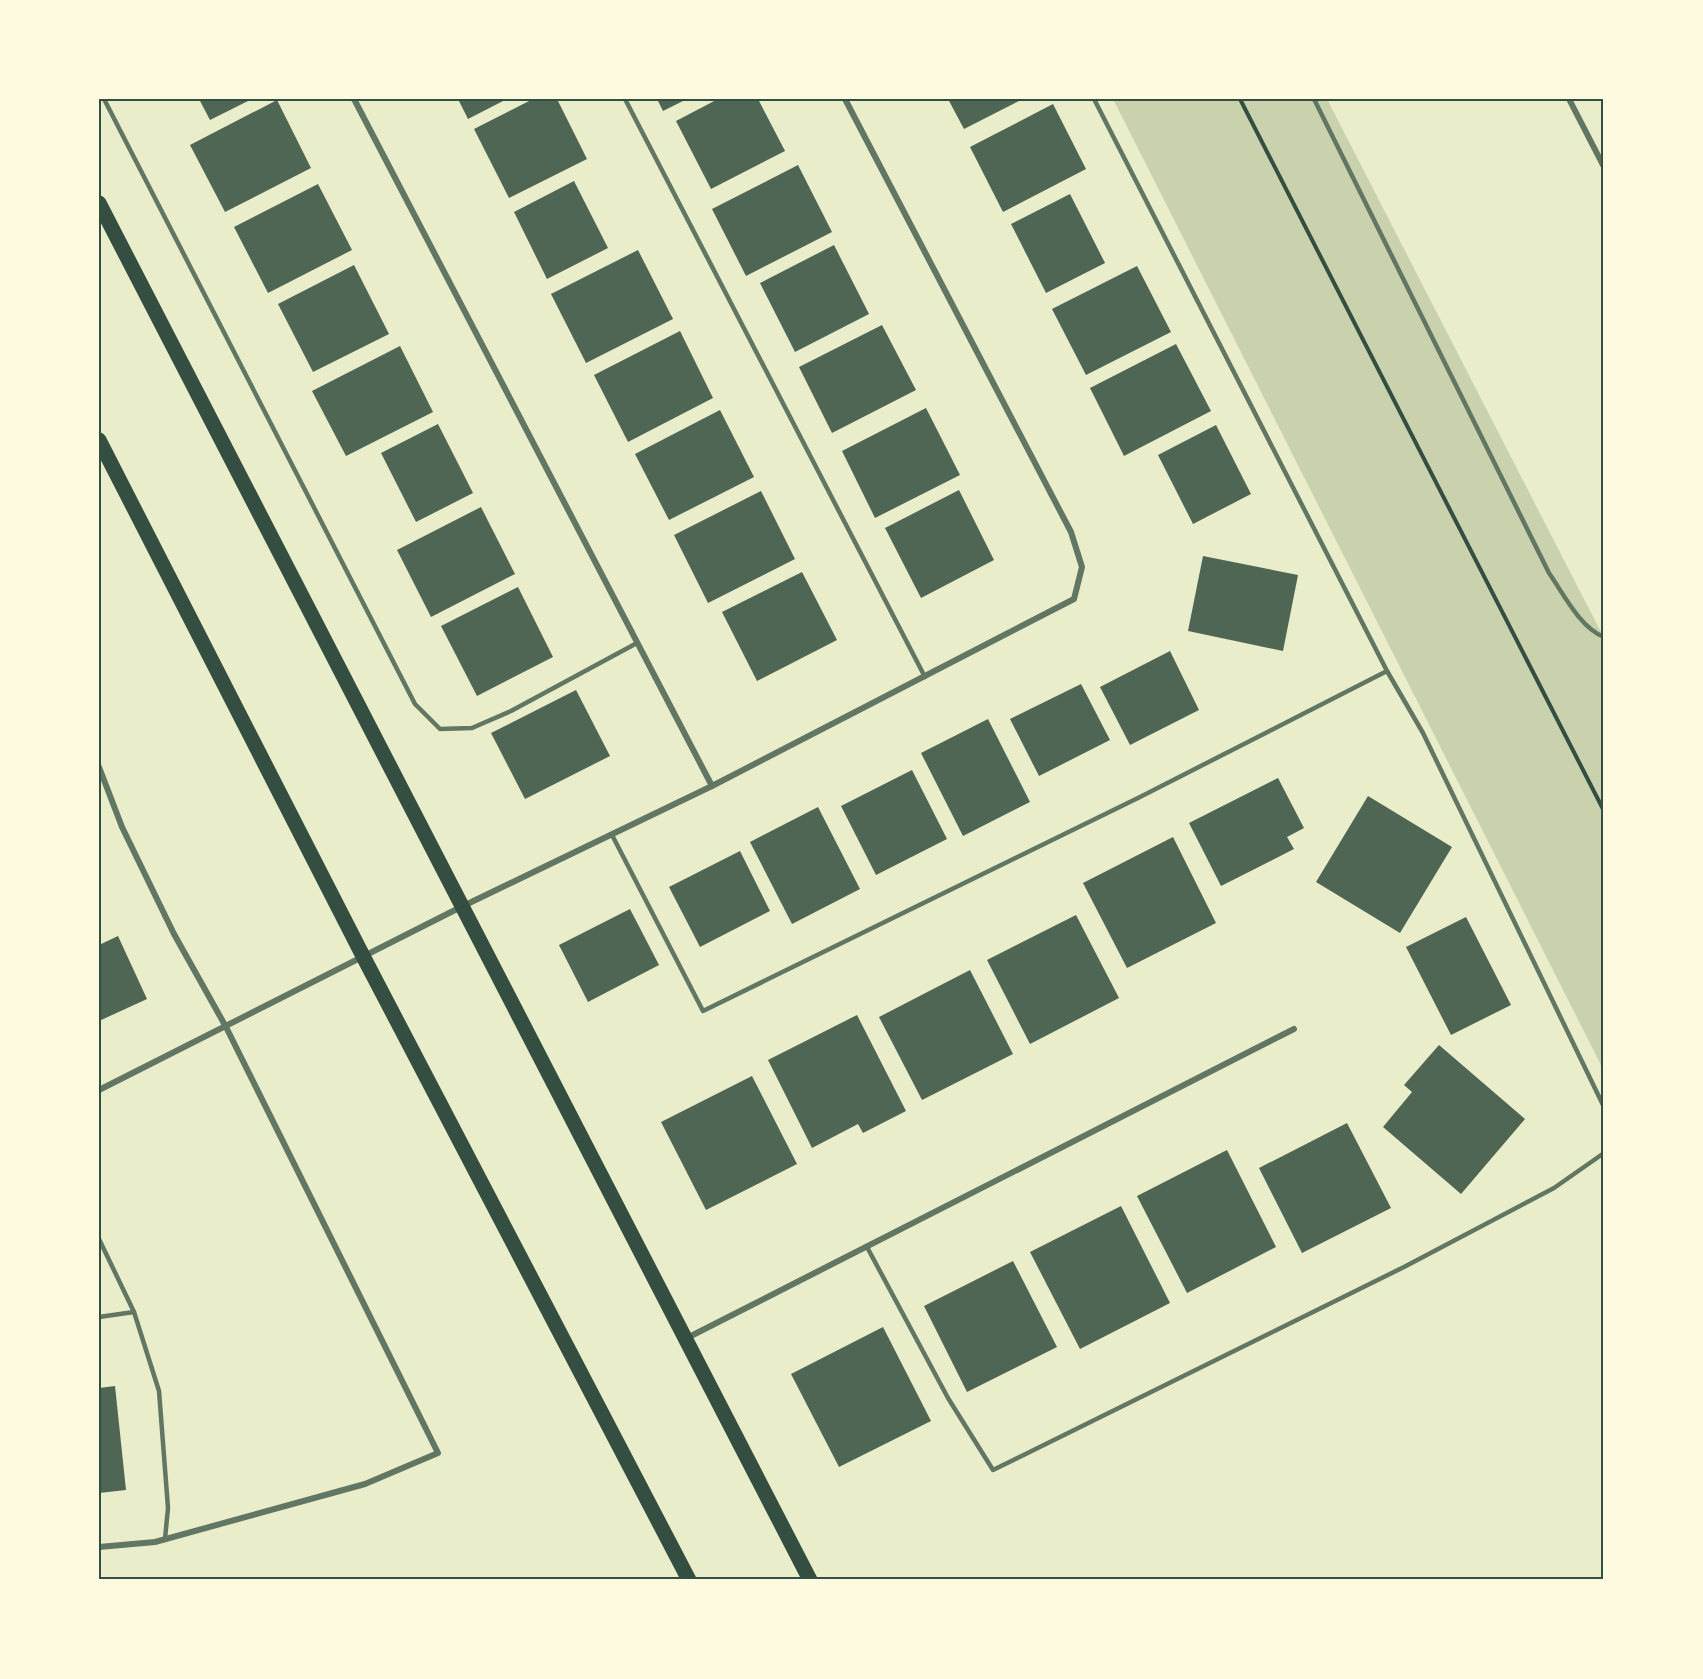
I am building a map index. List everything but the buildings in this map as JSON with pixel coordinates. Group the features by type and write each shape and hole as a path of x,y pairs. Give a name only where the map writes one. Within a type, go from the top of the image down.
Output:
{"main road":[{"path":"99,203 684,1340 810,1580"},
{"path":"99,440 364,958 689,1580"}],"street":[{"path":"354,99 712,786"},
{"path":"99,1090 461,907 712,786 1074,599 1082,567 1071,532 845,99"},
{"path":"1569,99 1604,167"},
{"path":"99,767 122,827 169,924 226,1027 438,1453 365,1484 165,1539 99,1547"},
{"path":"684,1340 1294,1029"}],"lane":[{"path":"104,99 415,704 440,729 472,728 510,711 637,642"},
{"path":"624,99 925,677"},
{"path":"1094,99 1387,671 1449,785 1604,1107"},
{"path":"1314,99 1549,573 1576,612 1597,634 1604,637"},
{"path":"612,835 704,1011 1140,797 1387,671"},
{"path":"867,1247 948,1398 993,1470 1404,1267 1554,1188 1604,1153"},
{"path":"99,1239 134,1312 159,1391 168,1508 165,1539"},
{"path":"99,1317 134,1312"}],"path":[{"path":"1240,99 1604,811"}],"green space":[{"path":"1113,99 1327,99 1604,638 1604,1071"}]}
